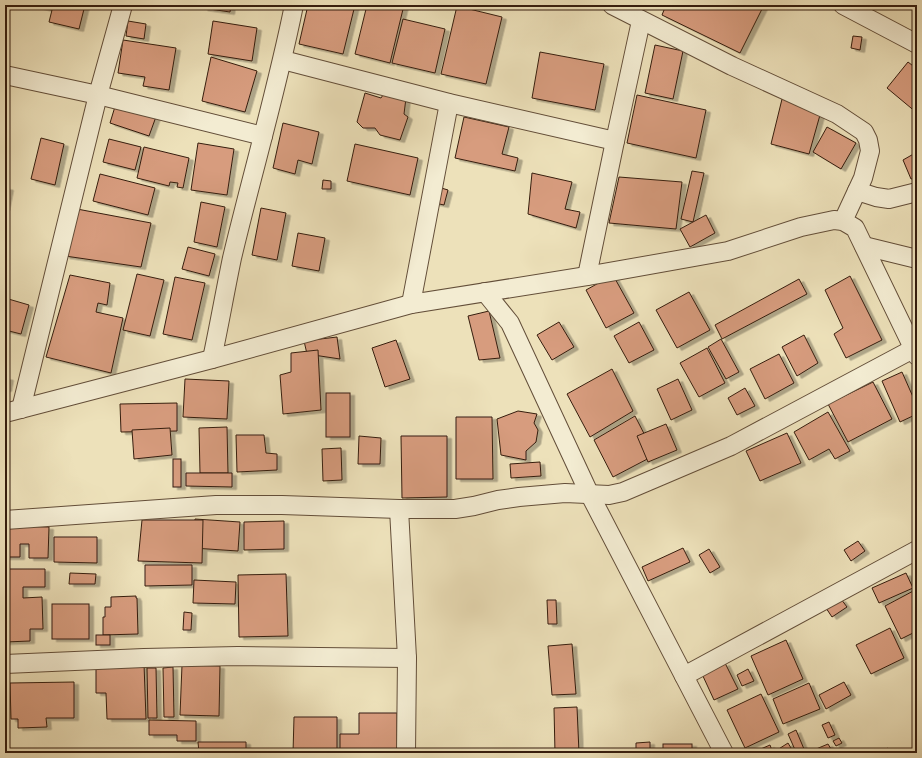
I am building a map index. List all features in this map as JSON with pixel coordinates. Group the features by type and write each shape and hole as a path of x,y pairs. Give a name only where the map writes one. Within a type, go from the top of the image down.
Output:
{"street":[{"path":"5,520 216,505 455,509 519,497 565,494 609,494 623,492 731,446 915,353 855,228 843,221 834,220 801,227 728,251 587,276 411,304 212,360 13,411 123,5"},
{"path":"212,360 232,259 262,136 283,60 294,5"},
{"path":"612,5 732,66 837,114 864,132 868,140 870,151 864,178 843,221"},
{"path":"843,5 917,44"},
{"path":"587,276 641,21"},
{"path":"283,60 449,103 615,141"},
{"path":"5,76 98,95 262,136"},
{"path":"411,304 449,103"},
{"path":"857,191 876,197 889,199 917,192"},
{"path":"864,246 917,259"},
{"path":"485,292 510,323 590,494 724,753"},
{"path":"399,509 407,658 406,753"},
{"path":"684,676 917,550"},
{"path":"5,664 230,656 407,658"}],"building":[{"path":"33,5 85,5 79,29 49,22 52,10"},
{"path":"204,5 231,5 230,12 203,8"},
{"path":"308,5 355,5 343,54 299,44"},
{"path":"367,5 404,5 390,63 355,54"},
{"path":"666,5 764,5 740,53 662,15"},
{"path":"457,6 502,17 486,84 441,74"},
{"path":"403,19 445,29 435,73 392,63"},
{"path":"128,21 146,24 144,39 126,36"},
{"path":"213,21 257,28 252,61 208,54"},
{"path":"853,36 862,37 860,50 851,48"},
{"path":"123,40 176,48 169,90 143,86 145,77 118,73"},
{"path":"655,45 683,51 673,99 645,93"},
{"path":"540,52 604,64 595,110 532,98"},
{"path":"211,57 257,71 245,112 202,101"},
{"path":"908,62 917,69 917,113 887,88"},
{"path":"385,92 406,98 404,114 408,117 400,140 380,135 375,128 363,128 357,122 365,93 381,98"},
{"path":"637,95 706,110 696,158 627,143"},
{"path":"783,95 820,115 809,154 771,144"},
{"path":"117,100 157,114 149,136 110,123"},
{"path":"464,117 509,127 502,154 518,158 515,171 455,158"},
{"path":"283,123 319,132 312,164 298,160 295,174 273,168"},
{"path":"827,127 856,143 841,169 813,152"},
{"path":"41,138 64,144 55,185 31,179"},
{"path":"109,139 141,147 135,170 103,162"},
{"path":"198,143 234,149 227,195 191,190"},
{"path":"355,144 418,158 410,195 347,181"},
{"path":"144,147 189,158 183,188 177,187 178,183 170,182 169,186 137,178"},
{"path":"917,152 917,178 911,179 903,160"},
{"path":"692,171 704,173 693,222 681,219"},
{"path":"532,173 572,182 565,209 580,212 576,228 528,214"},
{"path":"100,174 155,188 148,215 93,201"},
{"path":"619,177 682,182 676,229 609,223"},
{"path":"323,180 331,181 331,189 322,189"},
{"path":"5,187 9,188 5,208"},
{"path":"438,187 448,190 444,205 435,203"},
{"path":"201,202 225,207 217,247 194,242"},
{"path":"261,208 286,213 277,260 252,255"},
{"path":"77,209 151,223 141,267 65,256"},
{"path":"706,215 715,233 690,247 680,229"},
{"path":"298,233 325,238 319,271 292,266"},
{"path":"188,247 215,254 209,276 182,269"},
{"path":"137,274 164,280 150,336 123,330"},
{"path":"70,275 110,283 107,305 98,303 96,312 123,318 111,373 46,357"},
{"path":"613,275 634,313 606,328 586,290"},
{"path":"850,276 882,340 846,358 834,334 843,328 825,290"},
{"path":"175,277 205,283 192,340 163,334"},
{"path":"799,279 807,294 722,339 715,325"},
{"path":"689,292 710,330 677,348 656,310"},
{"path":"5,298 29,305 21,334 5,330"},
{"path":"489,311 500,358 479,360 468,316"},
{"path":"559,322 574,347 552,360 537,335"},
{"path":"639,322 654,350 629,363 614,336"},
{"path":"804,335 818,363 797,376 782,347"},
{"path":"337,337 340,359 307,354 304,341"},
{"path":"721,339 739,372 726,379 708,347"},
{"path":"396,340 410,379 385,387 372,348"},
{"path":"707,348 725,383 699,397 680,363"},
{"path":"318,350 321,410 283,414 280,375 291,372 291,353"},
{"path":"779,354 794,383 765,399 750,369"},
{"path":"612,369 633,411 590,437 567,394"},
{"path":"902,372 917,406 917,414 900,422 882,381"},
{"path":"5,377 9,378 7,389 5,389"},
{"path":"185,379 229,381 227,419 183,417"},
{"path":"678,379 692,410 671,420 657,389"},
{"path":"873,382 892,419 848,442 828,404"},
{"path":"745,388 755,406 737,415 728,398"},
{"path":"326,393 350,393 350,437 326,437"},
{"path":"177,403 177,431 121,432 120,404"},
{"path":"518,411 537,414 534,423 538,430 536,442 526,451 526,460 501,455 497,419"},
{"path":"828,412 850,451 835,459 829,449 809,460 794,432"},
{"path":"635,416 655,455 613,477 594,440"},
{"path":"456,417 492,417 493,479 456,479"},
{"path":"666,424 677,450 648,462 637,436"},
{"path":"227,427 228,473 200,473 199,428"},
{"path":"170,428 172,455 134,459 132,430"},
{"path":"787,433 801,463 760,481 746,451"},
{"path":"236,435 264,435 266,453 277,454 277,470 237,472"},
{"path":"359,436 381,438 380,464 358,464"},
{"path":"401,436 447,436 447,497 402,498"},
{"path":"341,448 342,480 323,481 322,449"},
{"path":"173,459 181,459 181,487 173,487"},
{"path":"540,462 541,476 511,478 510,464"},
{"path":"186,473 232,473 232,487 186,486"},
{"path":"195,519 240,522 238,551 193,548"},
{"path":"142,520 203,520 202,563 138,561"},
{"path":"284,521 284,549 244,550 244,522"},
{"path":"5,526 49,527 48,558 29,558 29,544 20,544 20,557 5,557"},
{"path":"54,537 97,537 97,563 54,562"},
{"path":"858,541 865,551 851,561 844,550"},
{"path":"683,548 690,562 648,581 642,567"},
{"path":"709,549 720,567 710,573 699,555"},
{"path":"145,565 192,565 192,585 145,586"},
{"path":"5,569 45,569 45,587 23,587 23,598 42,597 43,629 30,629 30,641 5,642"},
{"path":"70,573 96,574 95,584 69,584"},
{"path":"906,573 913,588 879,603 872,588"},
{"path":"286,574 288,636 239,637 238,575"},
{"path":"194,580 236,582 235,604 193,603"},
{"path":"917,589 917,631 901,639 885,606"},
{"path":"136,596 138,634 103,635 103,617 105,617 105,607 111,607 111,597"},
{"path":"841,599 847,607 832,617 826,608"},
{"path":"547,600 556,600 557,624 548,624"},
{"path":"52,604 89,604 89,639 52,639"},
{"path":"184,612 192,613 191,630 183,630"},
{"path":"890,628 904,658 871,674 856,645"},
{"path":"96,635 110,635 110,645 96,645"},
{"path":"786,640 803,679 768,695 751,656"},
{"path":"572,644 576,694 552,695 548,646"},
{"path":"725,663 738,689 714,700 702,674"},
{"path":"144,664 146,719 107,719 106,693 96,693 96,666"},
{"path":"182,665 220,666 219,716 180,715"},
{"path":"173,667 174,717 164,717 163,668"},
{"path":"147,668 156,668 157,718 148,718"},
{"path":"748,669 754,681 742,686 737,675"},
{"path":"74,682 74,718 46,718 47,727 18,728 18,719 11,719 10,683"},
{"path":"844,682 851,695 826,709 819,695"},
{"path":"809,683 820,709 783,724 773,699"},
{"path":"761,694 779,732 745,748 727,710"},
{"path":"577,707 579,753 555,753 554,708"},
{"path":"359,713 397,713 397,753 340,753 340,734 359,734"},
{"path":"294,717 337,717 337,753 293,753"},
{"path":"149,720 196,721 196,741 177,741 177,735 149,735"},
{"path":"829,722 835,735 828,738 822,725"},
{"path":"796,730 804,749 796,752 788,734"},
{"path":"839,738 842,743 836,746 833,741"},
{"path":"198,742 246,742 246,753 199,753"},
{"path":"650,742 650,752 661,751 661,753 612,753 636,752 636,743"},
{"path":"788,743 794,753 774,752"},
{"path":"663,744 692,744 692,753 663,753"},
{"path":"828,744 831,749 822,753 809,753 809,752"},
{"path":"770,745 773,753 757,753 756,751"},
{"path":"888,748 891,753 880,753"},
{"path":"10,749 48,749 48,753 10,753"}]}
